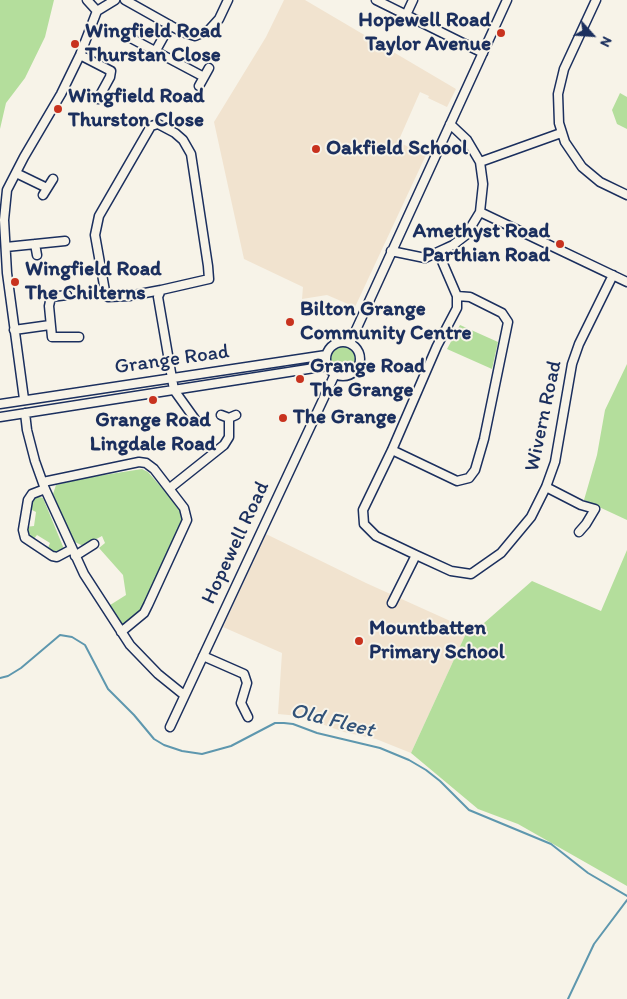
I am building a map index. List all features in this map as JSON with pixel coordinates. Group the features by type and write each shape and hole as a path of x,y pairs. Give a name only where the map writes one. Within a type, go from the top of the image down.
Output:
{"street":[{"path":"87,0 97,11"},
{"path":"24,399 14,330 3,274 6,247 4,189 16,173 61,94 80,55 97,11 115,0"},
{"path":"125,0 170,26 195,36 209,30 219,19 228,0"},
{"path":"376,0 483,53"},
{"path":"406,15 413,0"},
{"path":"350,343 507,0"},
{"path":"596,0 564,69 559,88 561,133 576,160 588,172 600,182 627,195"},
{"path":"155,52 170,26"},
{"path":"123,34 204,77"},
{"path":"80,55 111,71 110,77 98,98"},
{"path":"199,86 209,68"},
{"path":"158,124 184,140 191,154 209,280 161,290 129,296 108,297 105,291 95,235 98,216 151,126 158,124"},
{"path":"391,251 425,258 453,245 466,235 480,212 483,184 480,162 467,140 450,124"},
{"path":"480,162 561,133"},
{"path":"16,173 45,192 53,179"},
{"path":"480,212 627,282"},
{"path":"6,247 65,241"},
{"path":"35,244 37,255"},
{"path":"392,450 457,481 469,478 475,470 484,438 508,322 502,313 470,298 457,296 438,252"},
{"name":"Wivern Road","path":"457,296 456,308 363,510 364,524 376,536 451,571 471,574 501,553 531,517 546,487 555,462 572,364 579,344 613,275"},
{"path":"161,290 158,297 174,390"},
{"path":"67,295 51,297 48,306 52,338 79,337"},
{"path":"14,330 50,325"},
{"path":"335,343 350,343 359,355 358,366 346,375 335,374 327,366 326,355 335,343"},
{"name":"Grange Road","path":"0,404 326,355"},
{"name":"Grange Road","path":"0,417 327,366"},
{"name":"Hopewell Road","path":"170,727 335,374"},
{"name":"Grange Road","path":"174,390 197,422"},
{"path":"25,413 27,430 44,486 84,574 120,632 142,659 184,695"},
{"path":"170,488 224,445 229,436 229,416"},
{"path":"94,544 73,553 57,557 52,556 25,538 23,530 28,500 32,494 44,486 139,462 146,463 154,469 170,488 188,516 144,613 120,632"},
{"path":"546,487 582,505 595,509 579,532"},
{"path":"392,603 416,555"},
{"path":"203,656 244,674 247,683 241,703 248,717"}],"shaded area":[{"name":"Oakfield School","path":"284,0 305,0 456,89 447,107 420,92 398,142 426,155 355,307 327,295 302,299 303,287 244,259 214,122 266,37"},
{"name":"Mountbatten Primary School","path":"266,534 366,583 468,629 411,753 376,739 344,732 299,716 278,714 282,653 223,627"}],"green space":[{"path":"0,0 54,0 45,37 25,78 6,103 0,129"},
{"path":"620,93 627,97 627,129 617,124 612,110"},
{"path":"460,325 498,342 492,369 447,349"},
{"path":"343,346 352,349 355,358 352,367 343,370 334,367 331,358 334,349"},
{"path":"627,364 627,520 584,500 597,455 605,410"},
{"path":"142,469 148,472 181,510 184,521 142,612 121,630 107,607 126,595 123,575 99,548 105,543 102,536 83,546 75,542 53,494 56,485 85,478"},
{"path":"36,496 43,498 64,549 62,552 53,554 47,550 50,543 37,535 33,540 27,537 25,527 34,526 36,512 28,508 30,502"},
{"path":"627,550 627,886 518,824 478,809 411,753 468,629 476,630 532,581 601,611"}],"waterway":[{"name":"Old Fleet","path":"0,678 8,676 21,668 60,635 72,637 85,645 108,689 134,715 154,739 164,745 182,751 202,754 231,746 275,723 284,723 380,748 409,760 426,770 469,810 551,844 588,873 627,896"},
{"name":"Old Fleet","path":"568,999 594,944 627,900"}],"place":[{"name":"Hopewell Road Taylor Avenue","path":"501,33"},
{"name":"Wingfield Road Thurstan Close","path":"75,44"},
{"name":"Wingfield Road Thurston Close","path":"58,109"},
{"name":"Oakfield School","path":"316,149"},
{"name":"Amethyst Road Parthian Road","path":"560,244"},
{"name":"Wingfield Road The Chilterns","path":"15,282"},
{"name":"Bilton Grange Community Centre","path":"290,322"},
{"name":"Grange Road The Grange","path":"300,379"},
{"name":"Grange Road Lingdale Road","path":"153,400"},
{"name":"The Grange","path":"283,418"},
{"name":"Mountbatten Primary School","path":"359,641"}]}
